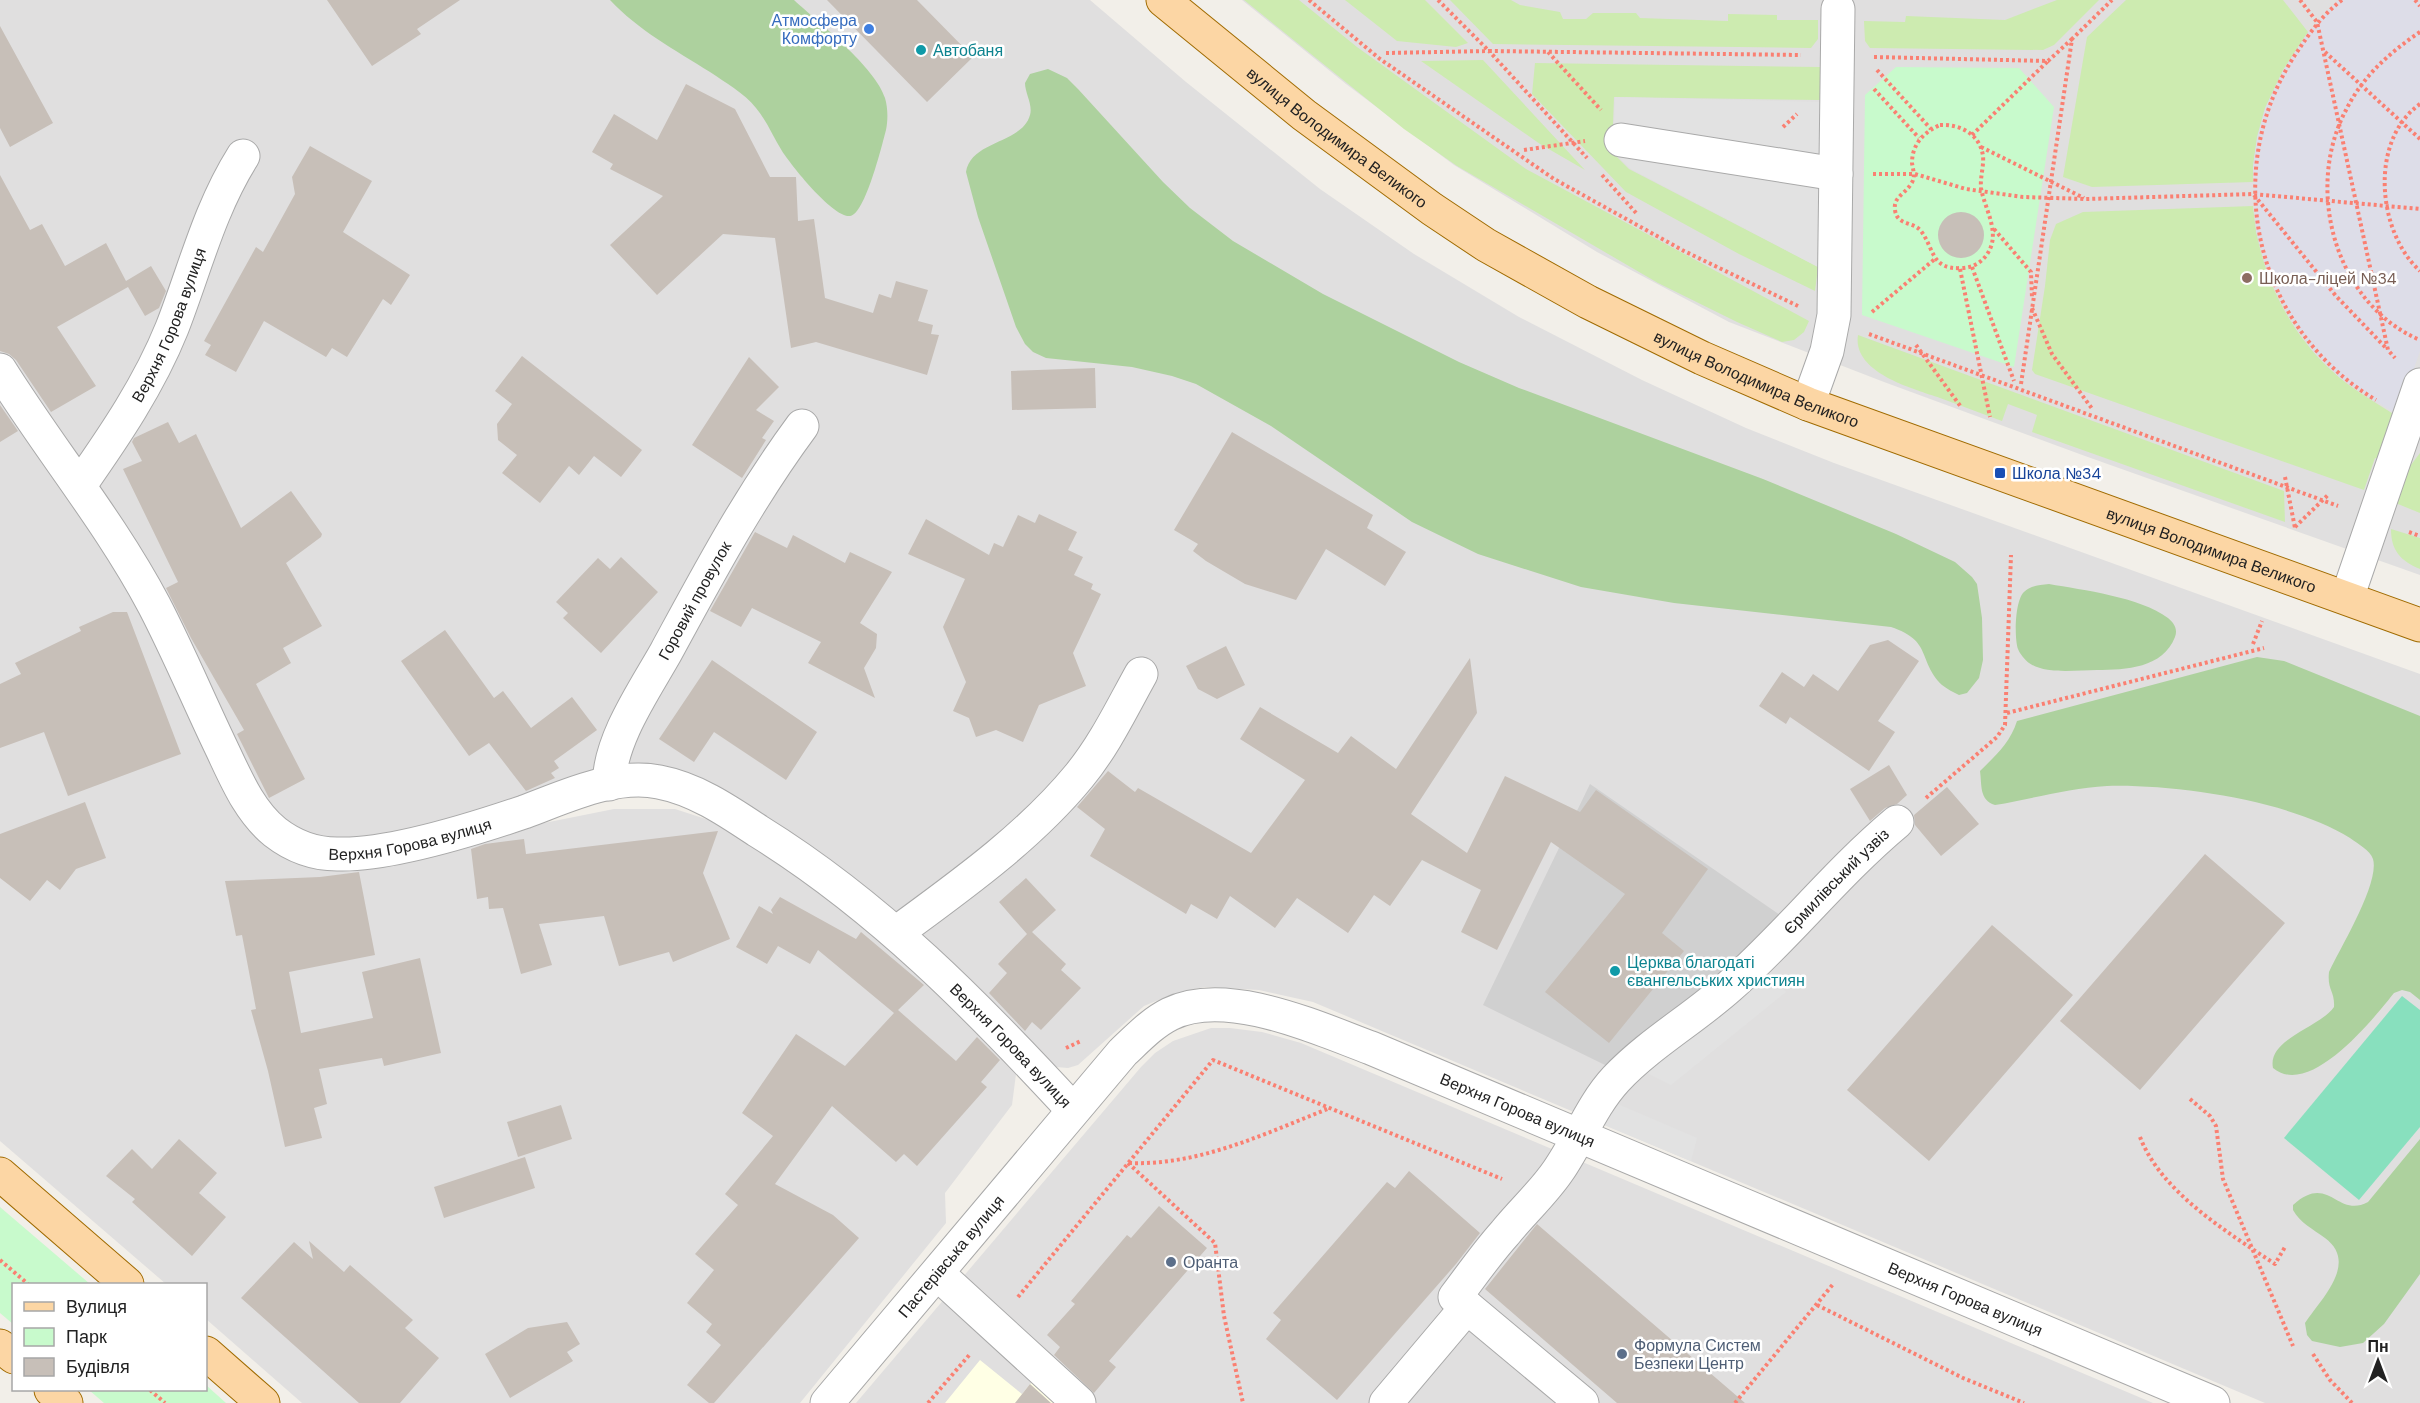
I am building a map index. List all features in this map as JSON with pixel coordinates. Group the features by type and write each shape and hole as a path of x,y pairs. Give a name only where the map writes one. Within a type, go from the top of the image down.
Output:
{"main road":[{"name":"вулиця Володимира Великого","path":"1163,0 1304,115 1432,209 1486,245 1588,302 1702,358 1808,404 2420,625"},
{"path":"0,1174 126,1283"},
{"path":"0,1346 12,1355"},
{"path":"207,1354 263,1403"},
{"path":"53,1391 66,1403"}],"street":[{"path":"1808,404 1832,334 1834,315 1836,174 1848,56 1838,9"},
{"path":"1621,140 1836,174"},
{"name":"Верхня Горова вулиця","path":"80,485 126,417 159,357 217,203 243,156"},
{"name":"Верхня Горова вулиця","path":"0,370 34,425 80,485 154,605 240,786 262,819 292,842 316,852 335,854 388,849 468,829 609,784 645,780 680,788 730,813 818,870 896,933 957,989 1072,1110 1123,1052 1149,1027 1170,1013 1190,1007 1212,1005 1244,1007 1278,1014 1371,1048 2213,1403"},
{"path":"2347,598 2408,404"},
{"name":"Горовий провулок","path":"609,784 609,769 614,753 645,689 739,518 802,426"},
{"path":"896,933 978,870 1041,816 1067,790 1095,754 1142,674"},
{"name":"Єрмилівський узвіз","path":"1467,1307 1455,1297 1558,1172 1600,1098 1628,1067 1729,987 1851,863 1897,822"},
{"name":"Пастерівська вулиця","path":"827,1403 938,1274 1072,1110"},
{"path":"938,1274 1079,1403"},
{"path":"1386,1403 1467,1307 1582,1403"}],"path":[{"path":"1438,0 1489,51 1594,166"},
{"path":"1972,135 2112,0"},
{"path":"2300,0 2317,22 2388,350"},
{"path":"2342,0 2317,22 2288,66 2267,111 2258,148 2253,194 2260,239 2267,265 2286,307 2318,355 2344,378 2408,404"},
{"path":"2415,0 2420,6"},
{"path":"2420,32 2388,54 2361,85 2340,125 2327,174 2328,200 2337,252 2352,279 2380,314 2406,334 2420,340"},
{"path":"2021,384 2072,39"},
{"path":"1386,53 1489,51 2048,61"},
{"path":"1548,52 1597,104 1621,140"},
{"path":"2324,52 2420,139"},
{"path":"1848,56 1931,129"},
{"path":"1848,56 1919,138"},
{"path":"2420,104 2402,123 2394,139 2387,162 2385,205 2397,240 2408,259 2420,272"},
{"path":"1750,160 1799,112"},
{"path":"1952,125 1972,135 1980,147 1983,158 1982,192 1993,228 1993,240 1989,252 1982,260 1972,267 1960,269 1941,264 1930,252 1921,231 1914,226 1904,224 1897,218 1894,208 1897,198 1911,184 1914,174 1912,162 1914,149 1919,138 1931,129 1952,125"},
{"path":"1524,150 1572,142 1621,140"},
{"path":"1980,147 2086,199"},
{"path":"1601,174 1637,214"},
{"path":"1836,174 1914,174 1982,192 2049,198 2253,194 2420,208"},
{"path":"2253,194 2336,296 2396,359"},
{"path":"1993,228 2031,272 2032,308 2052,354 2093,410"},
{"path":"1866,316 1936,258"},
{"path":"1972,267 2014,381"},
{"path":"1960,269 1990,417"},
{"path":"1916,345 1961,407"},
{"path":"2285,477 2295,528 2329,494"},
{"name":"Єрмилівський узвіз","path":"1897,822 1997,737 2005,725 2011,555"},
{"path":"2253,644 2262,621"},
{"path":"2007,713 2264,648"},
{"path":"1024,1057 1058,1051 1082,1041"},
{"path":"928,1403 1213,1060 1539,1194"},
{"path":"2190,1099 2210,1116 2216,1126 2223,1179 2293,1346"},
{"path":"1128,1163 1148,1164 1207,1155 1330,1108"},
{"path":"2140,1137 2148,1155 2172,1185 2217,1224 2275,1264 2285,1247"},
{"path":"1128,1163 1215,1243 1224,1316 1243,1403"},
{"path":"1735,1403 1858,1254"},
{"path":"0,1260 27,1283"},
{"path":"1817,1305 1963,1378 2024,1403"},
{"path":"2313,1354 2330,1380 2352,1403"},
{"path":"152,1391 165,1403"}],"shaded area":[{"path":"0,0 1090,0 1186,82 1320,189 1414,254 1519,317 1642,380 1746,428 1834,463 2420,674 2420,1403 2265,1403 1313,1002 1259,990 1204,987 1173,994 1144,1006 1078,1065 1068,1068 1056,1067 673,775 390,839 317,842 266,812 0,354"},
{"path":"1242,0 2420,0 2420,575 2085,456 1729,322 1597,252 1454,165 1346,84"},
{"path":"2338,0 2417,0 2420,3 2420,351 2398,415 2340,378 2314,352 2279,297 2265,264 2256,232 2253,166 2257,137 2265,108 2283,70 2306,35"},
{"path":"1615,97 1820,102 1818,267 1631,169 1613,152"},
{"path":"0,384 117,570 265,844 519,828 614,809 675,809 715,822 829,889 1008,1054 1016,1074 1012,1105 945,1193 946,1223 800,1403 302,1403 207,1320 207,1283 165,1283 0,1141"},
{"path":"1590,784 1783,917 1717,982 1616,1062 1605,1065 1483,1005"},
{"path":"1766,966 1786,992 1671,1085 1639,1069"},
{"path":"1211,1028 1262,1032 1301,1043 2153,1403 856,1403 1141,1067 1155,1053 1173,1041"},
{"path":"1613,1102 1697,1138 1691,1161 1604,1125"},
{"path":"980,1360 1022,1394 1031,1383 1055,1403 945,1403"}],"green space":[{"path":"610,0 794,0 859,60 879,86 885,98 886,130 867,192 856,213 850,216 833,209 813,190 787,158 760,113 746,98 645,30"},
{"path":"1244,0 1299,0 1357,47 1526,169 1809,321 1804,332 1794,340 1782,342 1737,322 1658,283 1457,166 1404,129"},
{"path":"1345,0 1425,0 1468,43 1456,47 1397,41"},
{"path":"1450,0 1511,0 1520,5 1560,12 1563,19 1586,19 1593,13 1636,13 1640,18 1728,21 1728,14 1777,15 1777,20 1818,20 1818,39 1811,48 1493,44"},
{"path":"2057,0 2099,0 2054,45 2043,50 1870,48 1865,41 1864,21 1905,22 1906,16 2005,20"},
{"path":"2126,0 2283,0 2308,32 2286,67 2268,103 2257,141 2253,182 2092,187 2063,177 2087,37"},
{"path":"1483,60 1585,170 1540,144 1421,61"},
{"path":"1535,63 1821,67 1820,100 1614,97 1612,152 1629,169 1818,267 1815,291 1739,254 1626,192 1532,94"},
{"path":"1896,67 2019,68 2054,107 2014,367 1862,315 1865,95"},
{"path":"1048,69 1067,78 1190,208 1233,241 1323,294 1459,362 1519,388 1763,479 1896,534 1955,562 1977,584 1982,618 1983,660 1979,678 1967,693 1959,695 1950,690 1934,676 1923,652 1913,638 1891,627 1674,603 1581,587 1478,554 1412,522 1271,426 1196,384 1132,367 1046,358 1033,352 1025,344 1016,327 978,217 966,172 970,162 977,154 1017,132 1025,124 1031,111 1025,83 1030,74"},
{"path":"2253,206 2256,229 2268,274 2287,316 2315,353 2338,377 2395,415 2380,460 2375,458 2364,490 2035,374 2032,370 2050,240 2056,224 2083,212"},
{"path":"1858,335 2284,491 2285,522 2032,432 2037,415 2008,404 2002,421 1901,384 1874,369 1865,360 1859,348"},
{"path":"2420,453 2420,513 2393,502 2407,470"},
{"path":"2391,529 2420,538 2420,569 2402,559 2398,554 2391,537"},
{"path":"2049,584 2111,595 2142,605 2170,620 2176,629 2175,637 2162,655 2153,661 2131,668 2062,671 2036,667 2021,655 2018,649 2017,611 2024,592 2036,586"},
{"path":"2257,657 2284,661 2420,716 2420,1000 2410,992 2402,990 2394,993 2372,1020 2340,1052 2305,1073 2288,1075 2273,1068 2273,1058 2278,1049 2334,1007 2329,972 2358,916 2371,883 2374,870 2373,859 2367,850 2326,825 2297,814 2233,797 2166,788 2107,786 2065,791 1995,805 1986,800 1981,787 1980,771 2006,742 2017,721"},
{"path":"2402,996 2420,1010 2420,1127 2359,1200 2284,1138"},
{"path":"2420,1139 2420,1274 2384,1324 2363,1343 2340,1347 2312,1341 2307,1335 2305,1323 2334,1281 2338,1270 2338,1258 2335,1248 2325,1238 2299,1219 2293,1210 2293,1205 2305,1196 2316,1193 2324,1194 2348,1205 2357,1206 2368,1202"},
{"path":"0,1207 89,1283 12,1283 12,1323 0,1313"},
{"path":"207,1386 226,1403 104,1403 90,1391 207,1391"}],"building":[{"path":"327,0 460,0 417,29 421,34 372,66"},
{"name":"Автобаня","path":"827,0 917,0 973,57 927,102"},
{"path":"0,26 53,123 10,147 0,128"},
{"path":"686,84 735,109 770,177 796,177 798,221 814,219 825,298 873,313 879,294 891,298 896,281 928,290 918,321 933,325 931,334 939,335 927,375 816,342 791,348 775,238 723,234 657,295 610,245 663,196 610,169 613,164 592,152 614,114 657,140"},
{"path":"310,146 372,181 343,232 410,275 391,305 383,299 347,357 332,348 326,357 264,321 236,372 205,355 211,345 204,341 256,247 263,252 295,194 292,177"},
{"path":"0,175 30,230 42,224 65,266 106,243 126,281 151,266 166,291 159,308 145,316 128,287 57,327 96,386 51,412 16,360 0,351"},
{"path":"1961,212 1977,219 1984,235 1977,251 1961,258 1945,251 1938,235 1945,219"},
{"path":"522,356 642,450 621,477 594,456 579,475 569,466 540,503 502,473 517,455 498,440 497,424 512,404 495,391"},
{"path":"749,357 779,387 756,410 774,421 762,438 766,440 742,478 692,445"},
{"path":"1095,368 1096,408 1012,410 1011,371"},
{"path":"0,405 18,431 0,442"},
{"path":"168,422 179,443 196,434 241,528 291,491 322,534 286,563 322,626 283,648 291,663 256,684 305,779 269,798 237,734 244,730 191,638 166,588 178,582 123,469 142,461 132,442 134,438"},
{"path":"1232,432 1373,515 1367,528 1406,552 1385,586 1326,549 1296,600 1245,584 1193,551 1198,544 1174,530"},
{"path":"1039,514 1077,532 1068,550 1083,557 1074,575 1093,584 1091,589 1101,594 1073,653 1086,686 1039,705 1023,742 996,730 976,737 969,718 953,711 966,682 943,627 965,579 908,554 926,519 989,555 994,543 1003,547 1018,515 1035,523"},
{"path":"755,532 787,548 793,535 845,563 850,552 892,572 860,623 877,634 876,648 864,668 875,698 808,663 821,642 752,608 741,627 710,611"},
{"path":"621,557 658,592 601,653 563,618 568,613 556,602 598,558 610,569"},
{"path":"113,612 127,612 181,754 68,796 44,732 0,748 0,684 21,674 15,663 81,631 79,627"},
{"path":"445,630 494,698 503,691 531,728 572,697 597,730 554,761 559,768 551,773 555,778 526,791 489,743 469,756 401,661"},
{"path":"1888,640 1919,661 1878,721 1895,732 1869,771 1790,717 1786,724 1759,706 1782,672 1804,687 1813,674 1838,691 1870,645"},
{"path":"1226,646 1245,685 1217,699 1198,689 1186,666"},
{"path":"1470,658 1477,713 1411,814 1467,853 1505,776 1580,812 1596,790 1708,869 1662,933 1684,951 1609,1043 1545,992 1625,894 1551,842 1497,950 1461,932 1481,890 1422,860 1390,906 1374,895 1348,933 1297,898 1275,928 1230,896 1217,919 1191,904 1186,914 1090,856 1105,829 1077,807 1108,771 1135,792 1138,788 1251,853 1305,780 1240,739 1260,707 1338,753 1351,736 1396,769"},
{"path":"712,660 817,732 786,780 714,732 694,762 659,739"},
{"path":"1889,765 1907,795 1897,804 1885,808 1870,821 1850,789"},
{"path":"1947,787 1979,824 1941,856 1915,825 1914,815"},
{"path":"85,802 106,858 76,869 60,890 47,880 30,901 0,878 0,834"},
{"path":"718,831 703,873 730,939 673,962 669,952 619,966 604,916 539,924 552,965 521,974 503,908 489,909 488,897 477,899 471,849 485,844 524,839 526,854"},
{"path":"2205,854 2285,923 2140,1090 2060,1021"},
{"path":"359,872 375,955 289,972 301,1033 373,1018 362,972 420,958 441,1053 384,1066 382,1058 319,1069 327,1104 314,1108 322,1138 285,1147 268,1071 251,1010 256,1009 242,935 236,936 225,881 320,877"},
{"path":"1026,878 1056,910 1032,932 1066,964 1061,970 1081,988 1041,1030 1032,1022 1025,1031 989,993 1007,973 998,964 1027,934 999,902"},
{"path":"780,897 856,939 861,932 924,985 898,1010 956,1061 977,1037 1000,1060 981,1082 987,1087 917,1166 904,1154 896,1162 832,1106 775,1184 833,1215 859,1238 714,1403 709,1403 687,1385 721,1345 706,1332 712,1324 687,1303 714,1270 695,1254 738,1205 725,1194 773,1136 742,1113 796,1034 845,1066 894,1013 818,950 810,964 778,946 767,964 736,947 759,906 773,914 771,910"},
{"path":"1992,925 2073,995 1929,1161 1847,1090"},
{"path":"561,1105 572,1139 518,1157 507,1122"},
{"path":"179,1139 217,1173 199,1193 226,1217 192,1256 132,1202 135,1199 106,1176 132,1149 152,1169"},
{"path":"525,1157 535,1188 444,1218 434,1187"},
{"path":"1409,1171 1480,1233 1456,1264 1337,1400 1266,1339 1281,1320 1273,1313 1387,1182 1395,1188"},
{"path":"1159,1206 1207,1248 1109,1361 1116,1367 1094,1393 1054,1355 1060,1347 1047,1335 1075,1304 1071,1301 1127,1235 1131,1238"},
{"path":"1537,1224 1745,1403 1617,1403 1485,1289"},
{"path":"309,1241 344,1272 350,1265 413,1320 405,1328 439,1358 400,1403 359,1403 241,1298 294,1242 313,1259"},
{"path":"567,1322 580,1344 567,1352 573,1361 510,1398 485,1354 528,1328"},
{"path":"1030,1384 1051,1403 1015,1403"}],"place":[{"name":"Атмосфера Комфорту","path":"869,29"},
{"name":"Автобаня","path":"921,50"},
{"name":"Школа-ліцей №34","path":"2247,278"},
{"name":"Школа №34","path":"2000,473"},
{"name":"Церква благодаті євангельських християн","path":"1615,971"},
{"name":"Оранта","path":"1171,1262"},
{"name":"Формула Систем Безпеки Центр","path":"1622,1354"}]}
